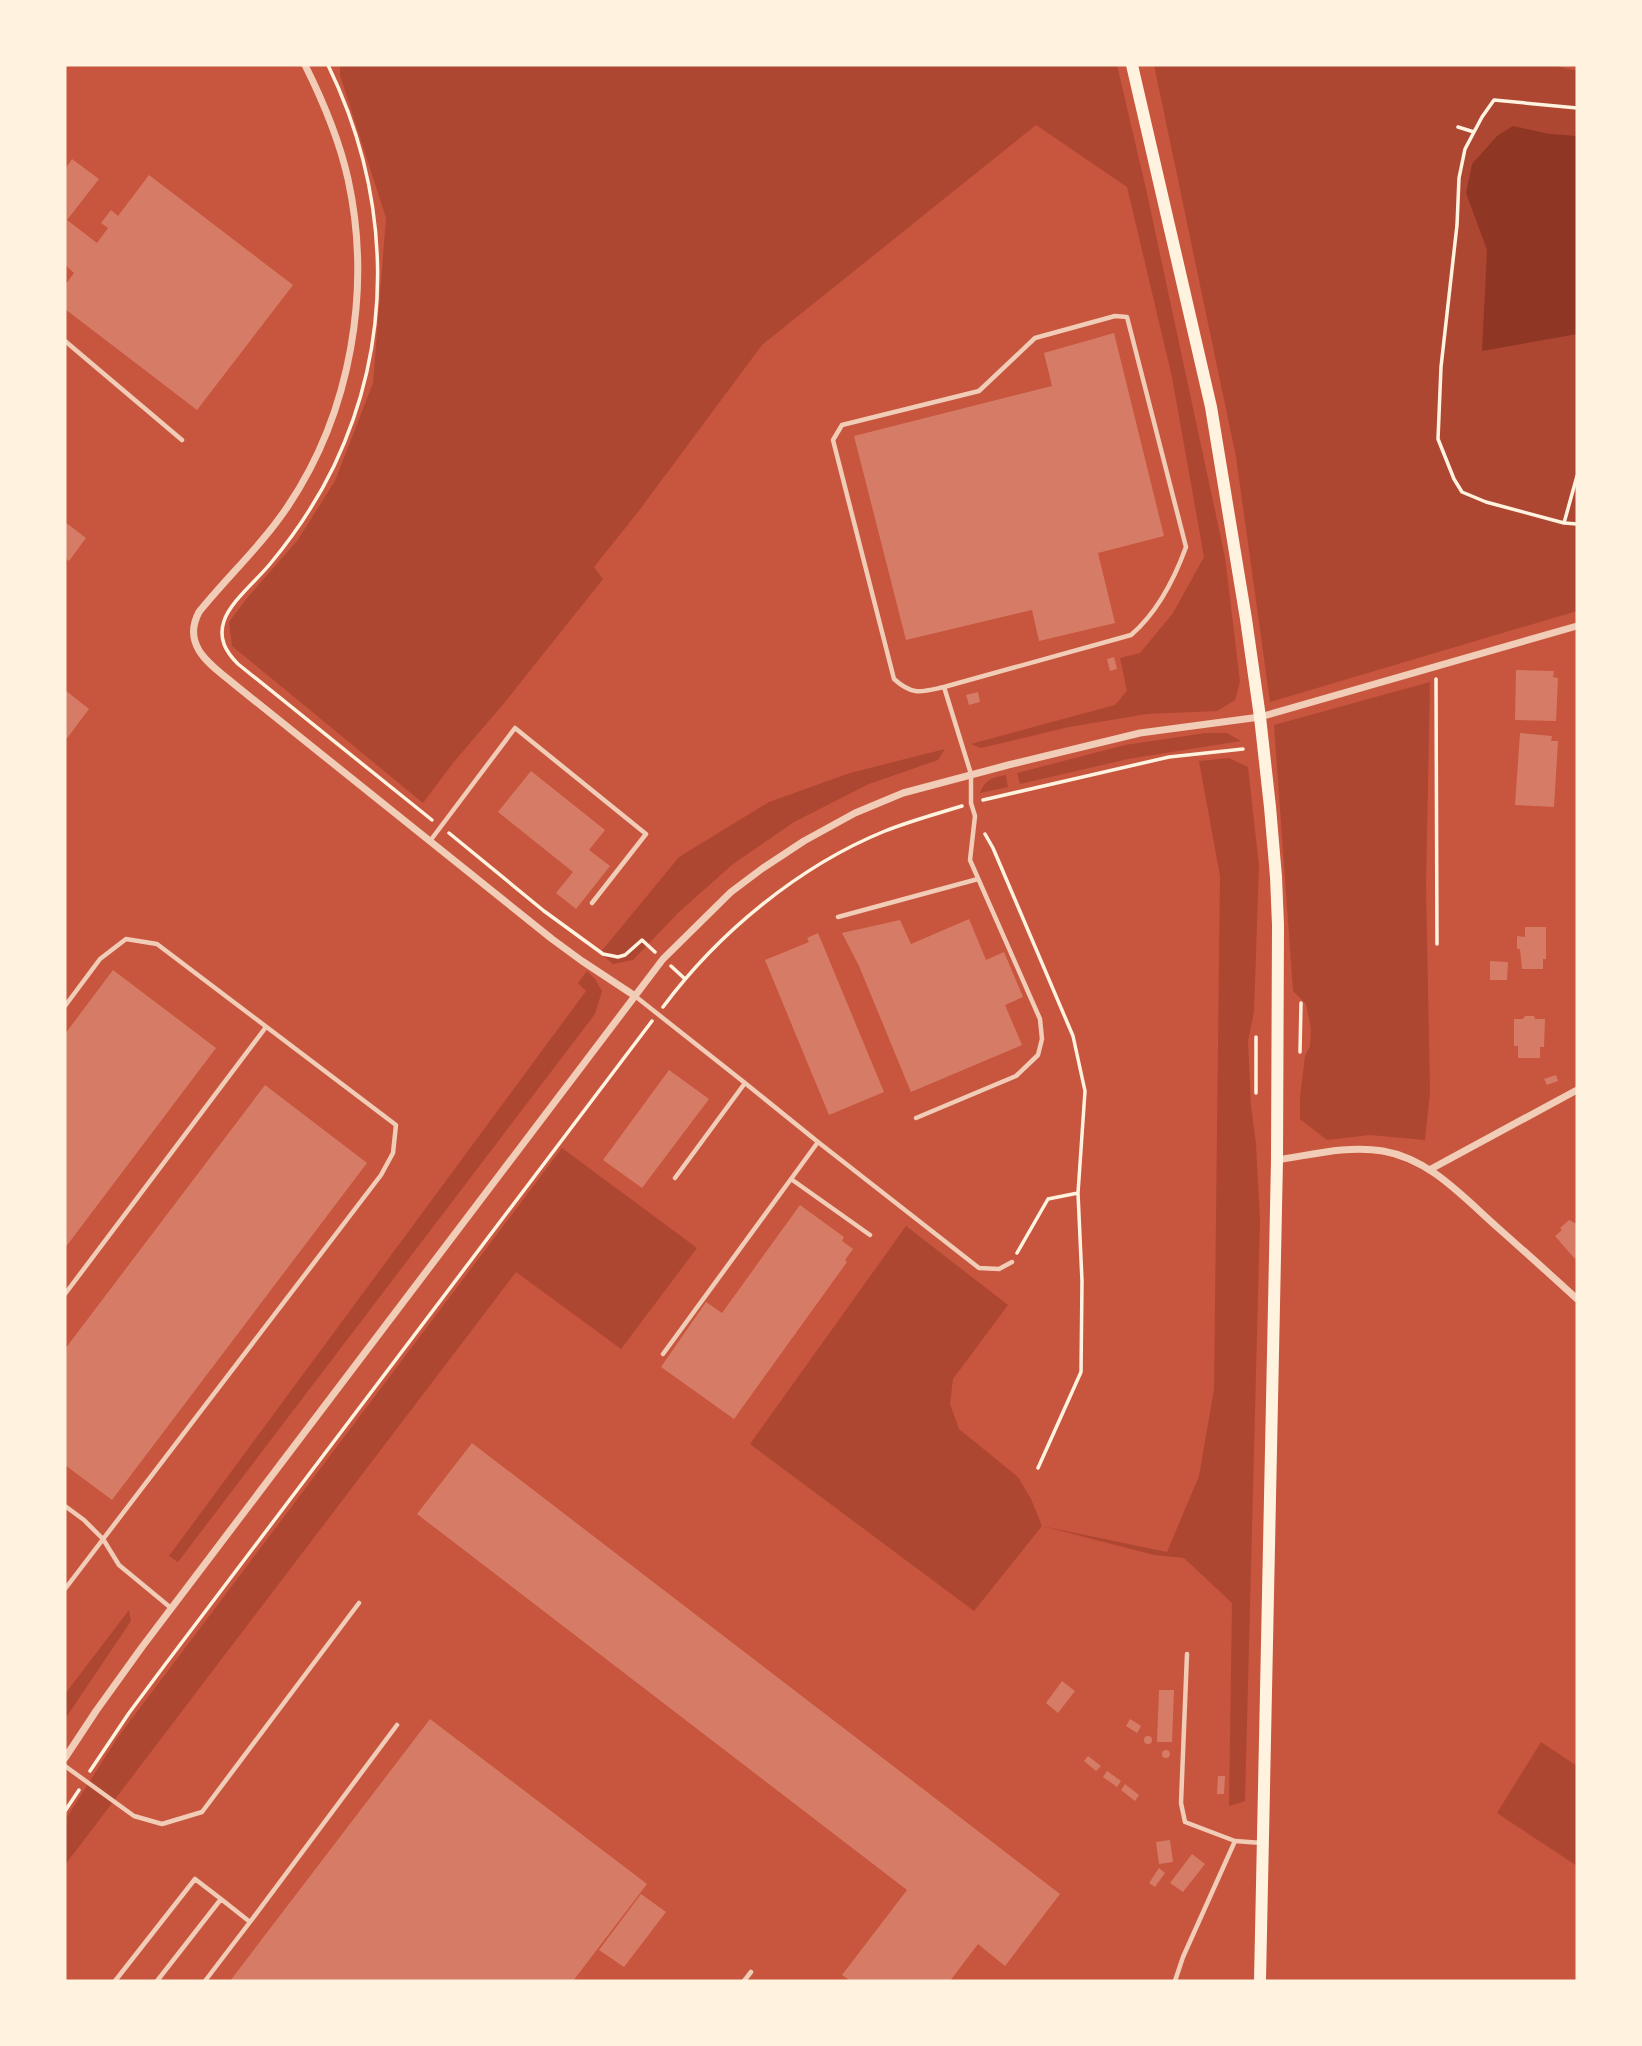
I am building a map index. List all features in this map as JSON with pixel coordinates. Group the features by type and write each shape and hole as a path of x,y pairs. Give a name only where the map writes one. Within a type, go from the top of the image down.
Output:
{"main road":[{"path":"1132,65 1211,407 1260,718 1276,877 1276,1160 1260,1981"}],"street":[{"path":"304,65 330,120 348,178 353,210 357,290 349,357 325,435 301,484 270,530 199,612 193,628 193,638 203,658 212,666 562,946 635,996"},
{"path":"65,1758 172,1608 635,996 663,960 731,892 804,841 855,813 903,793 1140,733 1260,718 1577,626"},
{"path":"1430,1169 1577,1090"},
{"path":"1276,1160 1365,1149 1405,1156 1430,1169 1577,1299"}],"lane":[{"path":"1115,316 1127,317 1186,547 1175,577 1147,621 1131,635 944,687 916,693 894,679 833,440 842,425 979,391 1035,338 1115,316"},
{"path":"65,341 182,440"},
{"path":"916,1118 1016,1076 1038,1055 1042,1039 1041,1019 970,860 975,816 971,803 971,774 944,687"},
{"path":"430,841 515,728 646,834 592,904"},
{"path":"838,916 978,879"},
{"path":"65,1006 100,959 126,939 157,944 396,1125 393,1153 381,1175 65,1589"},
{"path":"635,996 979,1268 999,1269 1012,1262"},
{"path":"65,1294 266,1027"},
{"path":"675,1178 745,1083"},
{"path":"663,1354 818,1142"},
{"path":"791,1179 870,1236"},
{"path":"65,1506 103,1539 119,1565 172,1608"},
{"path":"65,1766 134,1816 162,1824 202,1812 359,1603"},
{"path":"1187,1654 1181,1803 1185,1822 1235,1841 1263,1843"},
{"path":"205,1981 397,1725"},
{"path":"1175,1981 1183,1957 1235,1841"},
{"path":"115,1981 195,1879 250,1922"},
{"path":"158,1981 221,1899"},
{"path":"744,1981 751,1972"}],"path":[{"path":"328,65 356,134 366,169 377,228 378,289 371,351 365,381 340,454 290,538 227,614 222,633 224,645 238,664 544,911 603,954 625,955 642,940"},
{"path":"1577,108 1494,100 1465,149 1459,178 1457,225 1441,367 1438,439 1462,492 1486,502 1563,523 1577,524"},
{"path":"1458,127 1474,132"},
{"path":"1563,523 1577,476"},
{"path":"1435,666 1437,944"},
{"path":"65,1811 129,1713 658,1014 712,950 774,896 845,851 883,832 971,803 1169,757 1243,749"},
{"path":"975,816 993,848 1073,1035 1085,1091 1078,1194 1082,1281 1081,1371 1038,1468"},
{"path":"1300,1052 1301,1003"},
{"path":"1256,1037 1256,1094"},
{"path":"1012,1262 1048,1199 1078,1194"}],"shaded area":[{"path":"340,65 1117,65 1225,557 1240,682 1235,700 1217,711 1147,714 1069,727 981,748 971,744 1115,705 1127,691 1120,658 1140,653 1173,613 1204,557 1172,377 1127,187 1036,125 762,345 594,567 603,579 423,803 232,646 229,622 297,541 335,481 373,383 386,218 340,75"},
{"path":"1154,65 1553,65 1577,71 1577,611 1270,702 1236,457"},
{"path":"1513,126 1550,134 1577,136 1577,334 1482,351 1487,250 1466,193 1472,164 1497,136"},
{"path":"1430,682 1426,886 1430,1092 1425,1140 1370,1135 1327,1140 1300,1119 1305,1056 1310,1046 1311,1029 1306,1004 1293,991 1274,725"},
{"path":"1206,733 1227,733 1241,741 1128,759 1020,784 1017,773 1125,745"},
{"path":"945,749 938,760 869,784 794,822 733,864 678,913 633,960 613,964 600,953 679,857 769,802 850,773"},
{"path":"1229,758 1248,767 1259,866 1254,1012 1248,1041 1260,1219 1245,1801 1229,1806 1232,1603 1184,1558 1154,1555 1042,1526 1167,1552 1199,1476 1214,1389 1220,876 1199,761"},
{"path":"1006,775 1008,787 980,793 990,780"},
{"path":"587,971 602,991 595,1014 178,1562 169,1556 586,991 578,983"},
{"path":"562,1148 697,1248 621,1349 516,1272 65,1865 65,1820 118,1737"},
{"path":"906,1226 1008,1305 953,1379 950,1404 959,1429 1018,1477 1042,1526 974,1611 750,1444"},
{"path":"129,1610 131,1621 65,1719 65,1694"},
{"path":"1541,1742 1577,1766 1577,1866 1497,1813"}],"building":[{"path":"72,159 99,179 67,220 97,243 108,228 101,223 111,210 118,216 149,175 293,285 197,410 65,309 65,285 74,273 65,265 65,169"},
{"path":"1114,333 1164,536 1098,553 1115,623 1039,641 1032,610 906,640 854,436 1052,386 1044,353"},
{"path":"65,522 86,538 69,561 65,558"},
{"path":"1114,657 1117,669 1110,671 1107,659"},
{"path":"1516,670 1554,671 1553,677 1558,678 1556,721 1515,720"},
{"path":"65,690 89,709 65,741"},
{"path":"978,692 980,702 969,705 966,695"},
{"path":"1520,733 1552,736 1551,741 1558,741 1554,807 1515,805"},
{"path":"531,771 605,830 589,850 610,866 576,909 556,893 573,872 498,812"},
{"path":"969,919 986,960 1004,952 1023,997 1005,1005 1022,1045 911,1092 859,966 842,933 900,920 911,944"},
{"path":"1525,927 1546,927 1546,959 1543,959 1543,969 1522,969 1517,936 1525,937"},
{"path":"818,933 884,1092 829,1115 765,960 809,942 807,938"},
{"path":"1490,961 1508,962 1507,980 1490,980"},
{"path":"113,970 216,1048 65,1248 65,1034"},
{"path":"1525,1016 1545,1019 1544,1047 1540,1047 1540,1058 1518,1058 1518,1046 1514,1046 1514,1019 1523,1019"},
{"path":"669,1070 709,1099 642,1188 603,1160"},
{"path":"1556,1075 1558,1081 1547,1085 1544,1079"},
{"path":"265,1085 367,1163 112,1500 65,1465 65,1349"},
{"path":"800,1205 844,1237 842,1241 853,1249 845,1260 847,1262 734,1419 661,1367 706,1302 722,1313"},
{"path":"1569,1220 1577,1224 1575,1259 1555,1236"},
{"path":"472,1443 1060,1894 1005,1966 978,1944 950,1981 851,1981 842,1975 907,1890 417,1514"},
{"path":"1062,1681 1075,1691 1058,1713 1046,1703"},
{"path":"1159,1690 1174,1690 1172,1742 1157,1742"},
{"path":"430,1719 647,1884 573,1981 230,1981"},
{"path":"1130,1719 1141,1726 1137,1733 1126,1726"},
{"path":"1148,1736 1152,1740 1148,1744 1144,1740"},
{"path":"1166,1750 1170,1754 1166,1758 1162,1754"},
{"path":"1088,1756 1101,1766 1096,1771 1084,1761"},
{"path":"1107,1771 1121,1781 1117,1787 1103,1777"},
{"path":"1218,1776 1225,1776 1224,1794 1217,1794"},
{"path":"1125,1784 1139,1795 1135,1801 1121,1790"},
{"path":"1170,1840 1173,1862 1159,1864 1156,1842"},
{"path":"1192,1854 1205,1864 1183,1892 1170,1883"},
{"path":"1159,1868 1165,1873 1155,1887 1149,1883"},
{"path":"641,1894 666,1912 624,1967 599,1950"}]}
